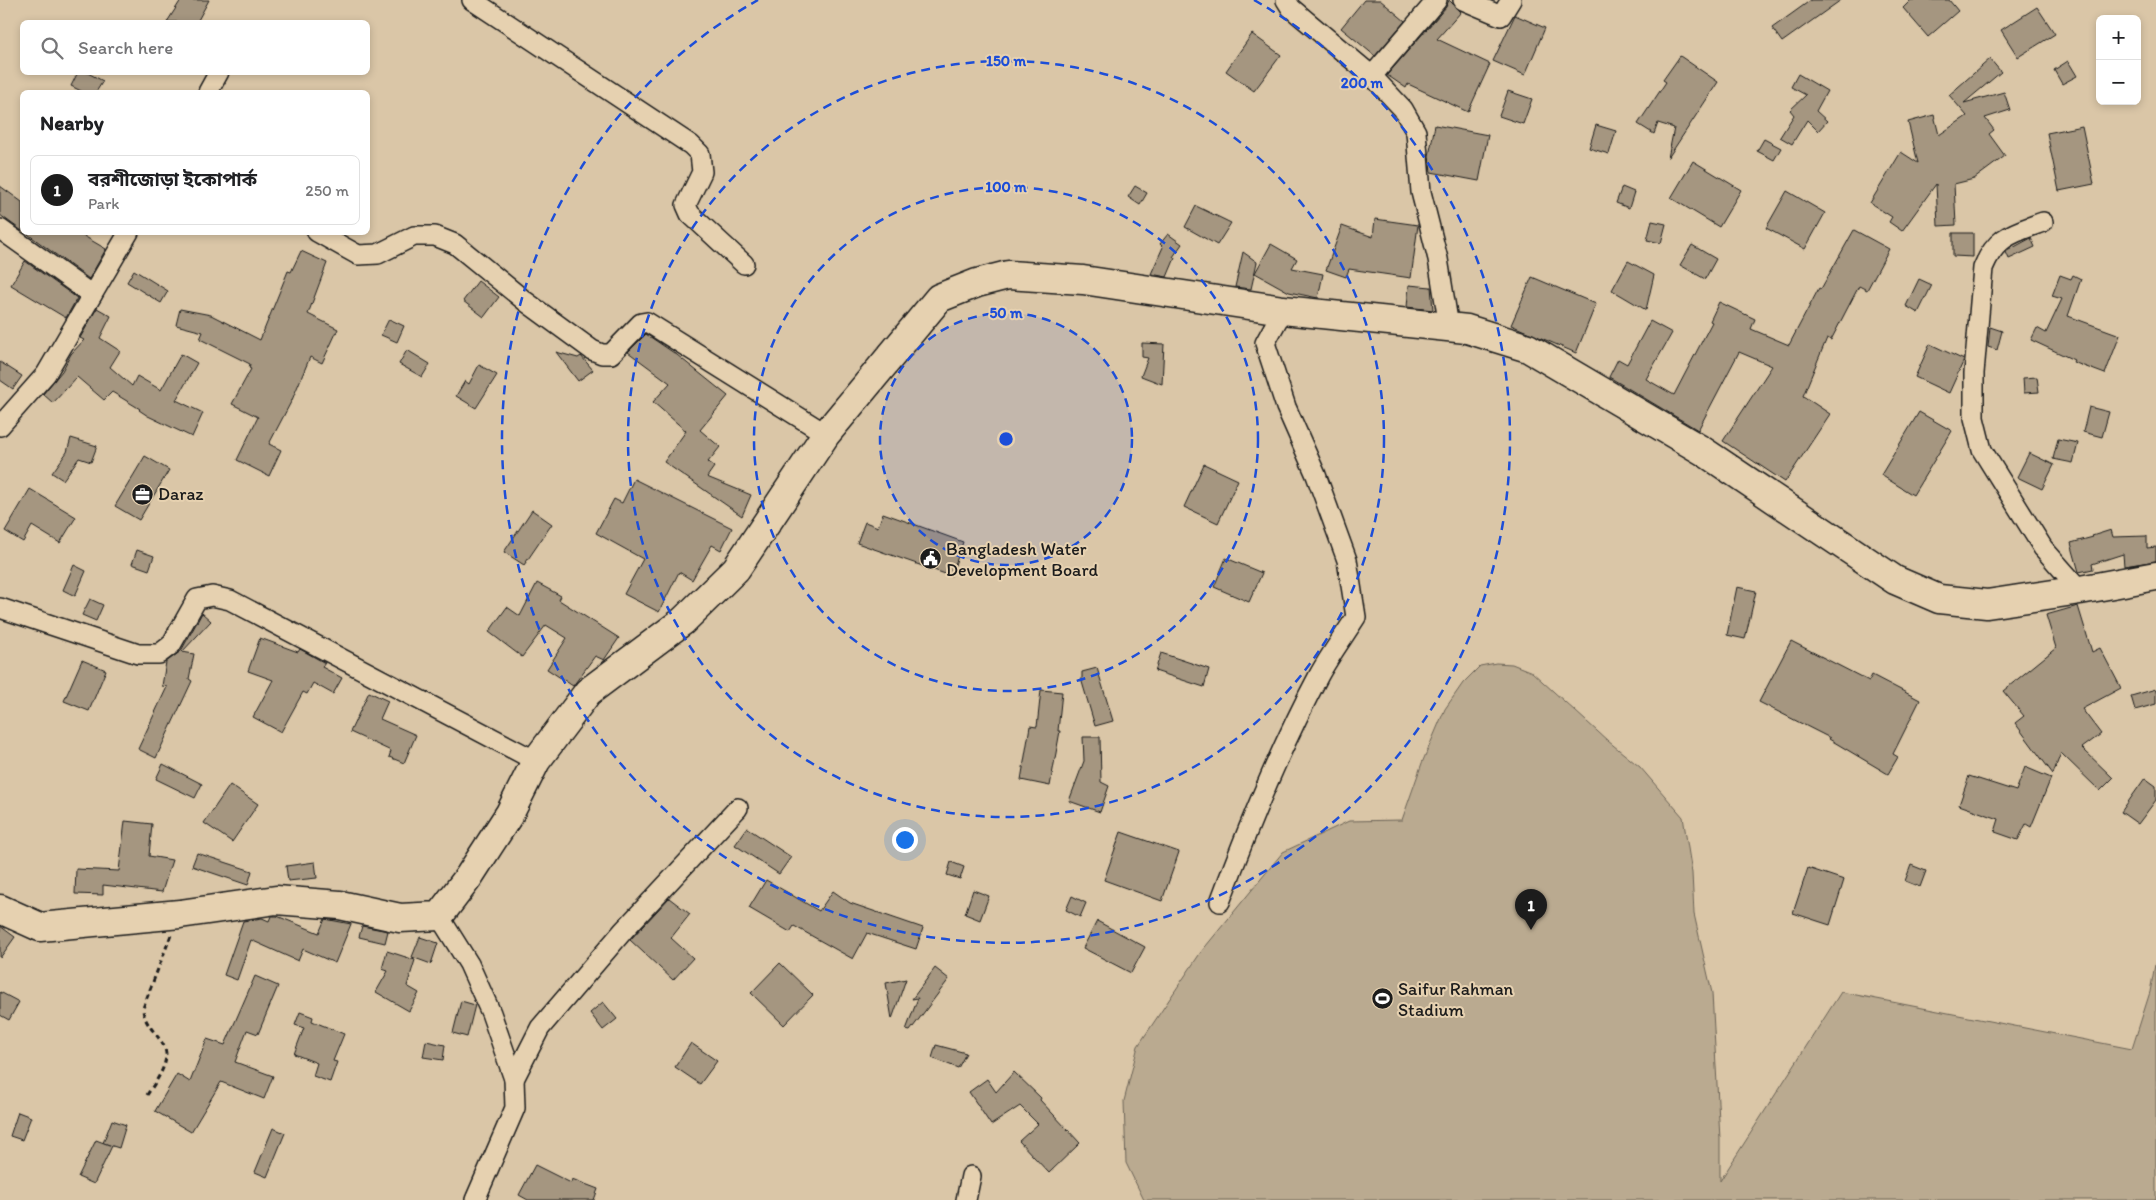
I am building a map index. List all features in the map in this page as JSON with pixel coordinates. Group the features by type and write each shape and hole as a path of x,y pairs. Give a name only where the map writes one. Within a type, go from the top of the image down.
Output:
{"highway":[{"path":"0,909 40,927 180,914 276,900 340,905 400,918 438,916 468,878 504,821 536,761 588,692 683,622 736,569 826,434 939,298 977,283 1008,275 1083,280 1283,310 1467,329 1528,348 1703,451 1895,580 1939,599 1987,604 2156,576"}],"street":[{"path":"472,0 691,145 700,154 702,172 686,205 690,214 744,264"},
{"path":"1286,0 1291,8 1372,76 1404,109 1416,132 1421,192 1438,259 1449,327"},
{"path":"1372,76 1436,0"},
{"path":"1463,0 1501,16 1511,0"},
{"path":"209,90 216,75"},
{"path":"2043,222 2009,234 1990,252 1983,268 1974,373 1974,418 1982,450 2043,548 2080,590"},
{"path":"0,230 92,295"},
{"path":"0,426 46,374 127,235"},
{"path":"322,235 358,255 378,254 414,236 435,236 455,244 525,301 592,350 602,354 611,354 641,323 647,322 826,434"},
{"path":"1220,902 1278,757 1320,673 1356,617 1347,560 1316,475 1286,407 1265,343 1283,310"},
{"path":"0,608 138,654 159,654 171,645 197,599 212,596 230,600 536,761"},
{"path":"514,1079 540,1028 624,930 738,808"},
{"path":"438,916 469,964 491,1013 514,1079 515,1108 475,1200"},
{"path":"966,1200 971,1176"}],"path":[{"path":"147,1095 161,1071 166,1056 164,1047 143,1016 143,1008 180,914"}],"shaded area":[{"path":"1496,663 1512,664 1532,672 1608,741 1640,767 1683,817 1692,873 1694,914 1712,993 1720,1139 1720,1181 1841,992 2132,1049 2150,992 2156,959 2156,1200 1144,1200 1126,1163 1124,1101 1138,1046 1201,952 1283,852 1349,821 1402,820 1422,763 1445,709 1463,683 1480,666"}],"building":[{"path":"181,0 209,0 198,20 168,20"},
{"path":"1364,0 1380,0 1405,21 1375,56 1341,28"},
{"path":"1449,0 1461,12 1437,39 1490,64 1468,112 1408,84 1406,88 1387,75 1446,7"},
{"path":"1811,0 1841,0 1782,42 1772,28"},
{"path":"1911,0 1949,0 1958,11 1928,37 1903,8"},
{"path":"2037,7 2055,34 2018,57 2001,30"},
{"path":"1515,15 1545,28 1525,75 1493,61"},
{"path":"1252,34 1281,55 1254,91 1226,71"},
{"path":"1680,56 1718,82 1668,158 1674,128 1658,123 1654,134 1638,124 1666,82 1663,80"},
{"path":"1990,59 2001,72 1964,103 2004,92 2010,110 1985,118 1994,130 1989,134 2005,156 1974,179 1954,184 1956,225 1938,226 1936,184 1902,231 1889,222 1892,217 1870,203 1901,152 1918,163 1908,122 1934,115 1939,135 1967,116 1949,95"},
{"path":"2068,61 2077,76 2062,84 2054,70"},
{"path":"1798,74 1827,91 1816,111 1827,121 1818,131 1807,120 1792,144 1780,137 1794,115 1790,110 1806,95 1791,87"},
{"path":"76,75 92,75 103,81 97,90 79,90 71,86"},
{"path":"1508,91 1532,99 1523,124 1499,116"},
{"path":"1435,125 1488,135 1479,181 1431,172 1429,156"},
{"path":"1596,125 1616,131 1609,154 1589,148"},
{"path":"2082,126 2094,184 2059,191 2047,133"},
{"path":"1764,139 1781,148 1774,160 1757,151"},
{"path":"1693,161 1741,190 1719,227 1671,198"},
{"path":"0,186 20,201 20,230 0,215"},
{"path":"1135,186 1147,193 1140,205 1128,197"},
{"path":"1622,187 1634,192 1629,208 1616,203"},
{"path":"1787,191 1825,213 1805,249 1766,228"},
{"path":"1196,206 1231,223 1217,245 1185,227"},
{"path":"1375,219 1418,225 1411,278 1349,269 1346,277 1326,270 1342,226 1373,237"},
{"path":"1652,221 1666,224 1661,243 1647,240"},
{"path":"1854,230 1889,249 1867,290 1859,286 1831,340 1827,338 1803,396 1830,414 1785,482 1723,441 1772,366 1739,352 1698,430 1609,377 1618,359 1627,364 1650,321 1672,333 1646,379 1674,395 1712,322 1710,321 1719,302 1755,319 1751,329 1789,345 1819,288 1821,289"},
{"path":"1953,233 1973,233 1973,257 1953,256"},
{"path":"1168,234 1182,244 1173,257 1175,258 1167,277 1151,274 1163,247 1160,244"},
{"path":"29,235 82,235 106,249 89,279"},
{"path":"2031,238 2035,247 2009,259 2007,251"},
{"path":"1271,244 1297,259 1292,268 1323,274 1318,298 1289,292 1255,273"},
{"path":"1692,245 1716,259 1705,279 1680,265"},
{"path":"301,251 327,263 308,314 338,329 322,363 310,357 292,400 269,444 281,450 269,476 237,460 258,417 232,404 251,369 249,368 250,364 200,339 203,332 176,325 180,309 211,315 260,340 288,271 291,272"},
{"path":"1243,252 1257,262 1251,289 1235,287"},
{"path":"25,261 77,298 66,318 11,285"},
{"path":"1628,261 1654,275 1646,310 1612,290"},
{"path":"134,270 168,291 161,303 127,282"},
{"path":"2060,275 2071,279 2073,275 2081,279 2068,316 2120,335 2105,374 2073,362 2074,360 2031,340 2037,328 2046,333 2062,299 2052,296"},
{"path":"1532,277 1596,304 1576,353 1511,325"},
{"path":"1919,279 1932,285 1918,313 1906,306"},
{"path":"478,281 499,297 484,317 463,301"},
{"path":"1409,285 1431,287 1433,310 1407,307"},
{"path":"97,308 111,316 100,338 120,351 110,367 132,386 137,376 161,390 181,354 197,363 176,400 203,413 192,437 148,416 112,392 104,400 77,377 53,403 43,394 62,371 71,354 84,340 80,338"},
{"path":"389,319 404,326 397,342 381,335"},
{"path":"1990,327 2002,331 1997,350 1988,347"},
{"path":"646,334 677,355 728,396 700,430 720,447 708,462 714,467 707,477 751,495 742,516 664,462 686,431 653,402 670,383 628,352"},
{"path":"1142,343 1164,344 1162,384 1141,376 1148,358 1142,357"},
{"path":"1930,344 1964,360 1949,393 1915,377"},
{"path":"407,350 430,364 422,377 399,364"},
{"path":"556,352 578,358 581,356 593,370 578,381"},
{"path":"0,362 22,376 13,389 0,380"},
{"path":"479,365 497,375 476,408 456,396 465,381 469,384"},
{"path":"2037,377 2039,392 2024,393 2023,378"},
{"path":"2089,407 2109,412 2102,437 2083,432"},
{"path":"1919,412 1952,431 1913,495 1881,475"},
{"path":"71,438 97,446 91,462 79,458 63,480 52,473 67,452"},
{"path":"2058,439 2078,443 2073,463 2053,459"},
{"path":"2029,453 2054,465 2042,489 2017,477"},
{"path":"145,456 169,470 139,520 115,506"},
{"path":"1204,464 1238,480 1218,523 1184,507"},
{"path":"634,479 732,528 721,550 712,545 692,580 679,572 659,612 624,594 643,559 596,533 614,499 622,503"},
{"path":"30,489 76,517 60,543 32,526 23,542 5,531"},
{"path":"532,510 552,524 524,565 504,552"},
{"name":"Bangladesh Water Development Board","path":"883,513 963,542 951,576 857,543 865,522 878,527"},
{"path":"2111,530 2113,537 2147,536 2147,548 2156,547 2156,561 2124,566 2123,554 2092,564 2093,569 2079,572 2071,543"},
{"path":"137,550 154,556 149,570 132,564"},
{"path":"1226,558 1262,573 1249,602 1214,587"},
{"path":"74,565 86,571 75,596 63,590"},
{"path":"537,583 561,596 559,600 619,638 604,660 595,656 573,686 547,669 567,638 546,625 522,657 489,632 507,607 520,616"},
{"path":"1737,587 1756,591 1745,639 1727,635"},
{"path":"90,599 103,605 96,621 82,615"},
{"path":"2078,606 2092,652 2100,648 2121,688 2082,709 2101,734 2082,748 2113,778 2100,791 2061,753 2053,774 2015,723 2024,716 2003,691 2056,648 2046,615"},
{"path":"202,613 211,621 182,652 194,654 189,679 192,681 156,758 138,749 167,687 162,686 166,662 181,651"},
{"path":"260,638 298,652 300,649 325,663 322,667 342,678 333,694 313,683 307,694 303,692 281,732 253,717 273,680 248,671"},
{"path":"1791,641 1869,681 1872,675 1920,700 1893,754 1898,757 1888,774 1830,738 1759,702"},
{"path":"1161,653 1209,669 1204,687 1155,671"},
{"path":"82,660 106,670 89,711 64,701"},
{"path":"1097,668 1113,721 1095,726 1082,682 1082,672"},
{"path":"2156,689 2156,704 2135,710 2131,696"},
{"path":"1041,690 1062,692 1058,731 1060,731 1050,786 1021,780 1030,726 1037,727"},
{"path":"369,692 388,701 380,719 416,735 404,763 389,757 391,751 350,732"},
{"path":"1083,737 1100,737 1101,782 1109,786 1100,812 1069,801 1084,761"},
{"path":"163,764 202,784 195,798 156,779"},
{"path":"2025,767 2051,778 2031,827 2026,824 2018,840 1995,832 1999,819 1959,805 1969,776 2016,791"},
{"path":"2145,778 2156,786 2156,800 2138,824 2121,812"},
{"path":"230,785 258,804 232,842 204,823"},
{"path":"125,821 152,824 149,856 172,860 162,892 103,885 103,895 75,894 76,869 119,871"},
{"path":"747,828 791,857 779,874 735,845"},
{"path":"1121,832 1179,852 1162,901 1104,880"},
{"path":"197,853 252,871 248,885 192,866"},
{"path":"315,862 317,878 288,881 286,866"},
{"path":"951,862 964,867 960,879 947,875"},
{"path":"1911,865 1926,871 1920,887 1905,881"},
{"path":"1808,868 1844,880 1830,925 1793,913"},
{"path":"766,880 819,911 833,891 850,903 923,928 916,949 867,933 853,959 794,926 790,932 749,908"},
{"path":"973,890 989,896 980,920 965,914"},
{"path":"1072,896 1086,903 1080,917 1066,910"},
{"path":"669,898 690,914 671,938 693,958 673,980 630,940"},
{"path":"271,916 277,916 319,933 325,919 351,924 335,963 303,949 298,961 251,940 237,980 224,975 243,921 262,918 269,921"},
{"path":"1097,921 1145,947 1131,973 1083,948"},
{"path":"0,926 15,937 0,958"},
{"path":"362,926 388,931 385,943 359,937"},
{"path":"420,937 438,943 431,964 412,957"},
{"path":"387,951 415,960 407,986 419,993 409,1011 376,992 388,971 382,969"},
{"path":"780,963 813,995 784,1025 751,993"},
{"path":"935,968 949,979 910,1031 906,1030 918,998 912,999"},
{"path":"255,976 278,986 258,1034 247,1030 235,1062 273,1076 264,1099 221,1082 191,1132 155,1111 177,1074 190,1082 207,1039 225,1045"},
{"path":"906,979 892,1019 886,983"},
{"path":"0,992 19,1002 9,1020 0,1015"},
{"path":"461,1001 475,1005 467,1037 453,1033"},
{"path":"603,1002 617,1019 603,1030 590,1013"},
{"path":"300,1012 313,1017 312,1021 344,1034 333,1061 337,1062 330,1082 313,1076 317,1063 294,1054 304,1028 295,1025"},
{"path":"426,1041 445,1045 443,1060 423,1057"},
{"path":"691,1043 717,1061 700,1084 675,1067"},
{"path":"936,1045 966,1053 958,1068 932,1058"},
{"path":"1014,1072 1041,1098 1040,1100 1080,1143 1049,1173 1019,1141 1038,1124 1020,1106 991,1125 969,1092 987,1079 996,1092"},
{"path":"18,1112 31,1117 22,1140 10,1136"},
{"path":"112,1120 126,1125 119,1148 103,1143"},
{"path":"273,1128 285,1133 267,1177 255,1172"},
{"path":"96,1140 112,1146 94,1184 78,1177"},
{"path":"535,1165 571,1183 572,1179 598,1189 594,1200 528,1200 519,1195"}],"place":[{"name":"Daraz","path":"142,494"},
{"name":"Bangladesh Water Development Board","path":"930,559"},
{"name":"বরশীজোড়া ইকোপার্ক","path":"1531,930"},
{"name":"Saifur Rahman Stadium","path":"1382,999"}]}
